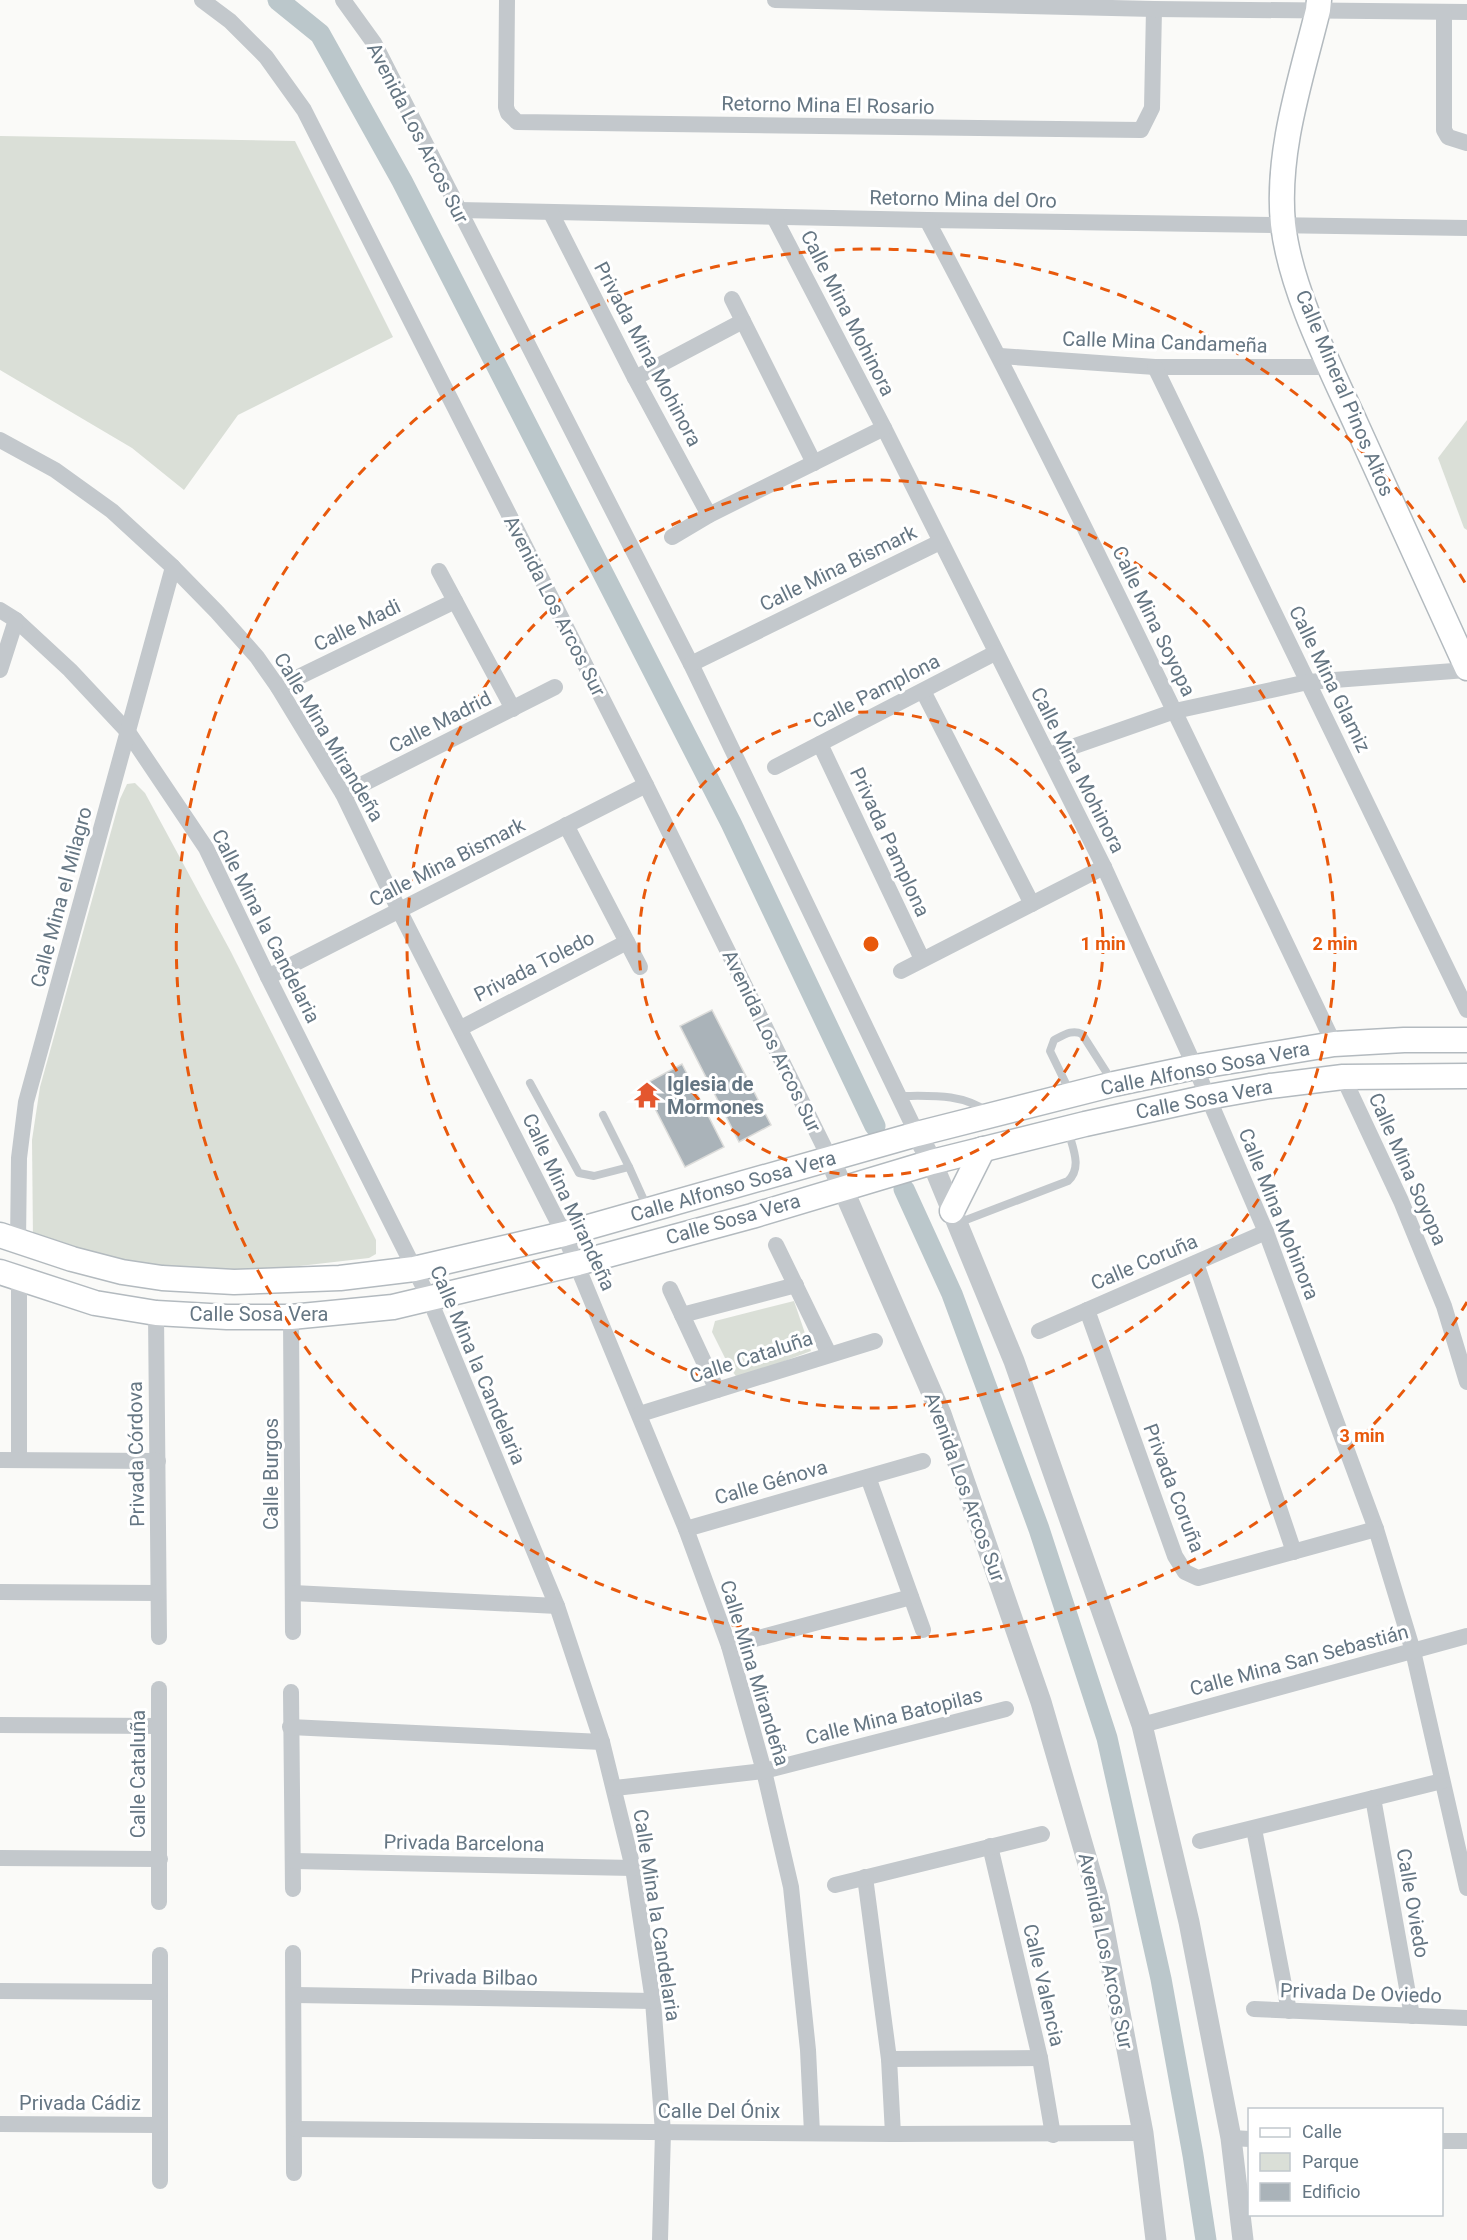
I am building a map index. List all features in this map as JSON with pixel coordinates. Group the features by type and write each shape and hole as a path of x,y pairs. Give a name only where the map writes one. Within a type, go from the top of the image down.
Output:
{"main road":[{"name":"Calle Mineral Pinos Altos","path":"1319,5 1289,132 1282,180 1283,225 1306,309 1329,367 1467,669"},
{"name":"Calle Alfonso Sosa Vera","path":"9,1239 112,1269 162,1278 234,1282 340,1278 414,1269 564,1234 917,1134 1114,1084 1195,1067 1334,1044 1404,1040 1467,1040"},
{"name":"Calle Sosa Vera","path":"9,1275 95,1303 156,1313 227,1317 291,1317 393,1307 578,1263 752,1216 932,1162 1208,1096 1343,1077 1467,1076"},
{"path":"954,1217 983,1149"}],"street":[{"name":"Avenida Los Arcos Sur","path":"202,0 230,21 266,57 304,110 646,785 830,1159 941,1414 1041,1702 1098,1898 1143,2133 1156,2240"},
{"name":"Avenida Los Arcos Sur","path":"343,0 374,43 691,664 932,1162 1014,1361 1142,1725 1240,2138 1243,2240"},
{"name":"Retorno Mina El Rosario","path":"507,0 506,107 508,113 517,122 1141,130 1152,108 1154,9"},
{"path":"775,0 1154,9 1319,5 1467,12"},
{"path":"1444,12 1444,130 1448,137 1467,143"},
{"name":"Retorno Mina del Oro","path":"458,210 1467,228"},
{"name":"Privada Mina Mohinora","path":"551,213 635,378 709,515"},
{"name":"Calle Mina Mohinora","path":"774,217 884,428 1104,867 1208,1096 1266,1232 1376,1529 1413,1651 1467,1888"},
{"name":"Calle Mina Soyopa","path":"927,220 1000,356 1175,711 1334,1044"},
{"path":"732,298 814,463"},
{"path":"635,378 743,321"},
{"name":"Calle Mina Candameña","path":"1000,356 1155,367 1329,367"},
{"name":"Calle Mina Glamiz","path":"1155,367 1467,1010"},
{"name":"Calle Mina Mohinora","path":"672,537 709,515 884,428"},
{"name":"Calle Mina Mirandeña","path":"0,440 55,470 112,511 173,567 257,657 278,687 343,794 399,910 461,1028 578,1263 686,1529 729,1646 764,1772 790,1887 808,2050 812,2133"},
{"name":"Calle Mina Bismark","path":"691,664 940,542"},
{"name":"Calle Mina el Milagro","path":"9,1239 26,1102 173,567"},
{"path":"439,571 513,709"},
{"name":"Calle Madi","path":"278,687 455,601"},
{"name":"Calle Mina la Candelaria","path":"0,610 16,620 70,670 128,732 206,848 268,978 429,1298 557,1605 602,1742 633,1868 653,2001 663,2132 660,2240"},
{"path":"0,670 16,620"},
{"name":"Calle Pamplona","path":"775,766 995,653"},
{"path":"1049,755 1175,711 1308,682 1467,669"},
{"name":"Calle Madrid","path":"343,794 555,687"},
{"path":"923,691 1032,904"},
{"name":"Privada Pamplona","path":"820,744 922,959"},
{"name":"Calle Mina Bismark","path":"268,978 646,785"},
{"name":"Privada Toledo","path":"566,825 640,967"},
{"path":"901,970 1104,867"},
{"name":"Privada Toledo","path":"461,1028 627,942"},
{"name":"Calle Mina Soyopa","path":"1343,1077 1401,1201 1444,1306 1467,1382"},
{"name":"Calle Coruña","path":"1039,1331 1266,1232"},
{"path":"776,1245 829,1354"},
{"path":"1196,1263 1294,1552"},
{"path":"9,1275 19,1460"},
{"path":"682,1316 796,1285"},
{"path":"670,1289 717,1390"},
{"name":"Privada Coruña","path":"1087,1310 1175,1556 1185,1572 1198,1578 1376,1529"},
{"name":"Privada Córdova","path":"156,1313 159,1637"},
{"name":"Calle Burgos","path":"291,1317 293,1632"},
{"name":"Calle Cataluña","path":"640,1414 875,1341"},
{"path":"0,1460 158,1461"},
{"name":"Calle Génova","path":"686,1529 923,1461"},
{"path":"868,1477 923,1630"},
{"path":"0,1592 159,1593"},
{"path":"293,1593 557,1605"},
{"path":"729,1646 911,1598"},
{"name":"Calle Mina San Sebastián","path":"1142,1725 1467,1636"},
{"name":"Calle Cataluña","path":"159,1689 159,1902"},
{"path":"291,1692 293,1889"},
{"name":"Calle Mina Batopilas","path":"615,1788 764,1772 1006,1709"},
{"path":"0,1725 159,1726"},
{"path":"290,1727 602,1742"},
{"path":"1200,1841 1443,1781"},
{"name":"Calle Oviedo","path":"1373,1798 1412,2016"},
{"path":"1254,1829 1289,2011"},
{"path":"835,1885 1042,1834"},
{"name":"Calle Valencia","path":"990,1846 1040,2058 1053,2135"},
{"name":"Calle Cataluña","path":"0,1858 160,1859"},
{"name":"Privada Barcelona","path":"294,1861 633,1868"},
{"path":"865,1877 889,2059 893,2134"},
{"path":"293,1953 295,1995 294,2173"},
{"name":"Privada Cádiz","path":"160,1955 160,2181"},
{"path":"0,1991 160,1992"},
{"name":"Privada Bilbao","path":"295,1995 653,2001"},
{"name":"Privada De Oviedo","path":"1254,2009 1467,2018"},
{"path":"889,2059 1040,2058"},
{"name":"Privada Cádiz","path":"0,2124 160,2125"},
{"name":"Calle Del Ónix","path":"295,2129 1053,2135 1143,2133"},
{"path":"1443,2141 1467,2141"}],"lane":[{"path":"1071,1094 1050,1051 1054,1040 1069,1032 1076,1031 1082,1034 1114,1084"},
{"path":"530,1083 579,1173 594,1176 629,1167"},
{"path":"899,1096 955,1097 972,1102 991,1114"},
{"path":"603,1115 648,1210"},
{"path":"954,1217 1068,1180 1076,1171 1077,1163 1067,1128"}],"green space":[{"path":"0,136 295,141 393,337 238,415 184,490 132,448 0,370"},
{"path":"1467,420 1467,530 1464,528 1438,458"},
{"path":"135,783 145,793 231,952 376,1240 376,1254 369,1258 273,1269 200,1269 134,1263 33,1240 32,1140 40,1087 120,799 127,784"},
{"path":"794,1301 811,1351 738,1379 712,1332 715,1321"}],"building":[{"path":"712,1010 771,1125 739,1142 680,1026"},
{"path":"682,1064 724,1147 685,1167 643,1085"}],"waterway":[{"path":"278,0 320,34 402,181 731,823 875,1126"},
{"path":"904,1189 952,1294 1039,1529 1107,1738 1161,1979 1206,2240"}],"place":[{"name":"Iglesia de Mormones","path":"647,1095"}]}
